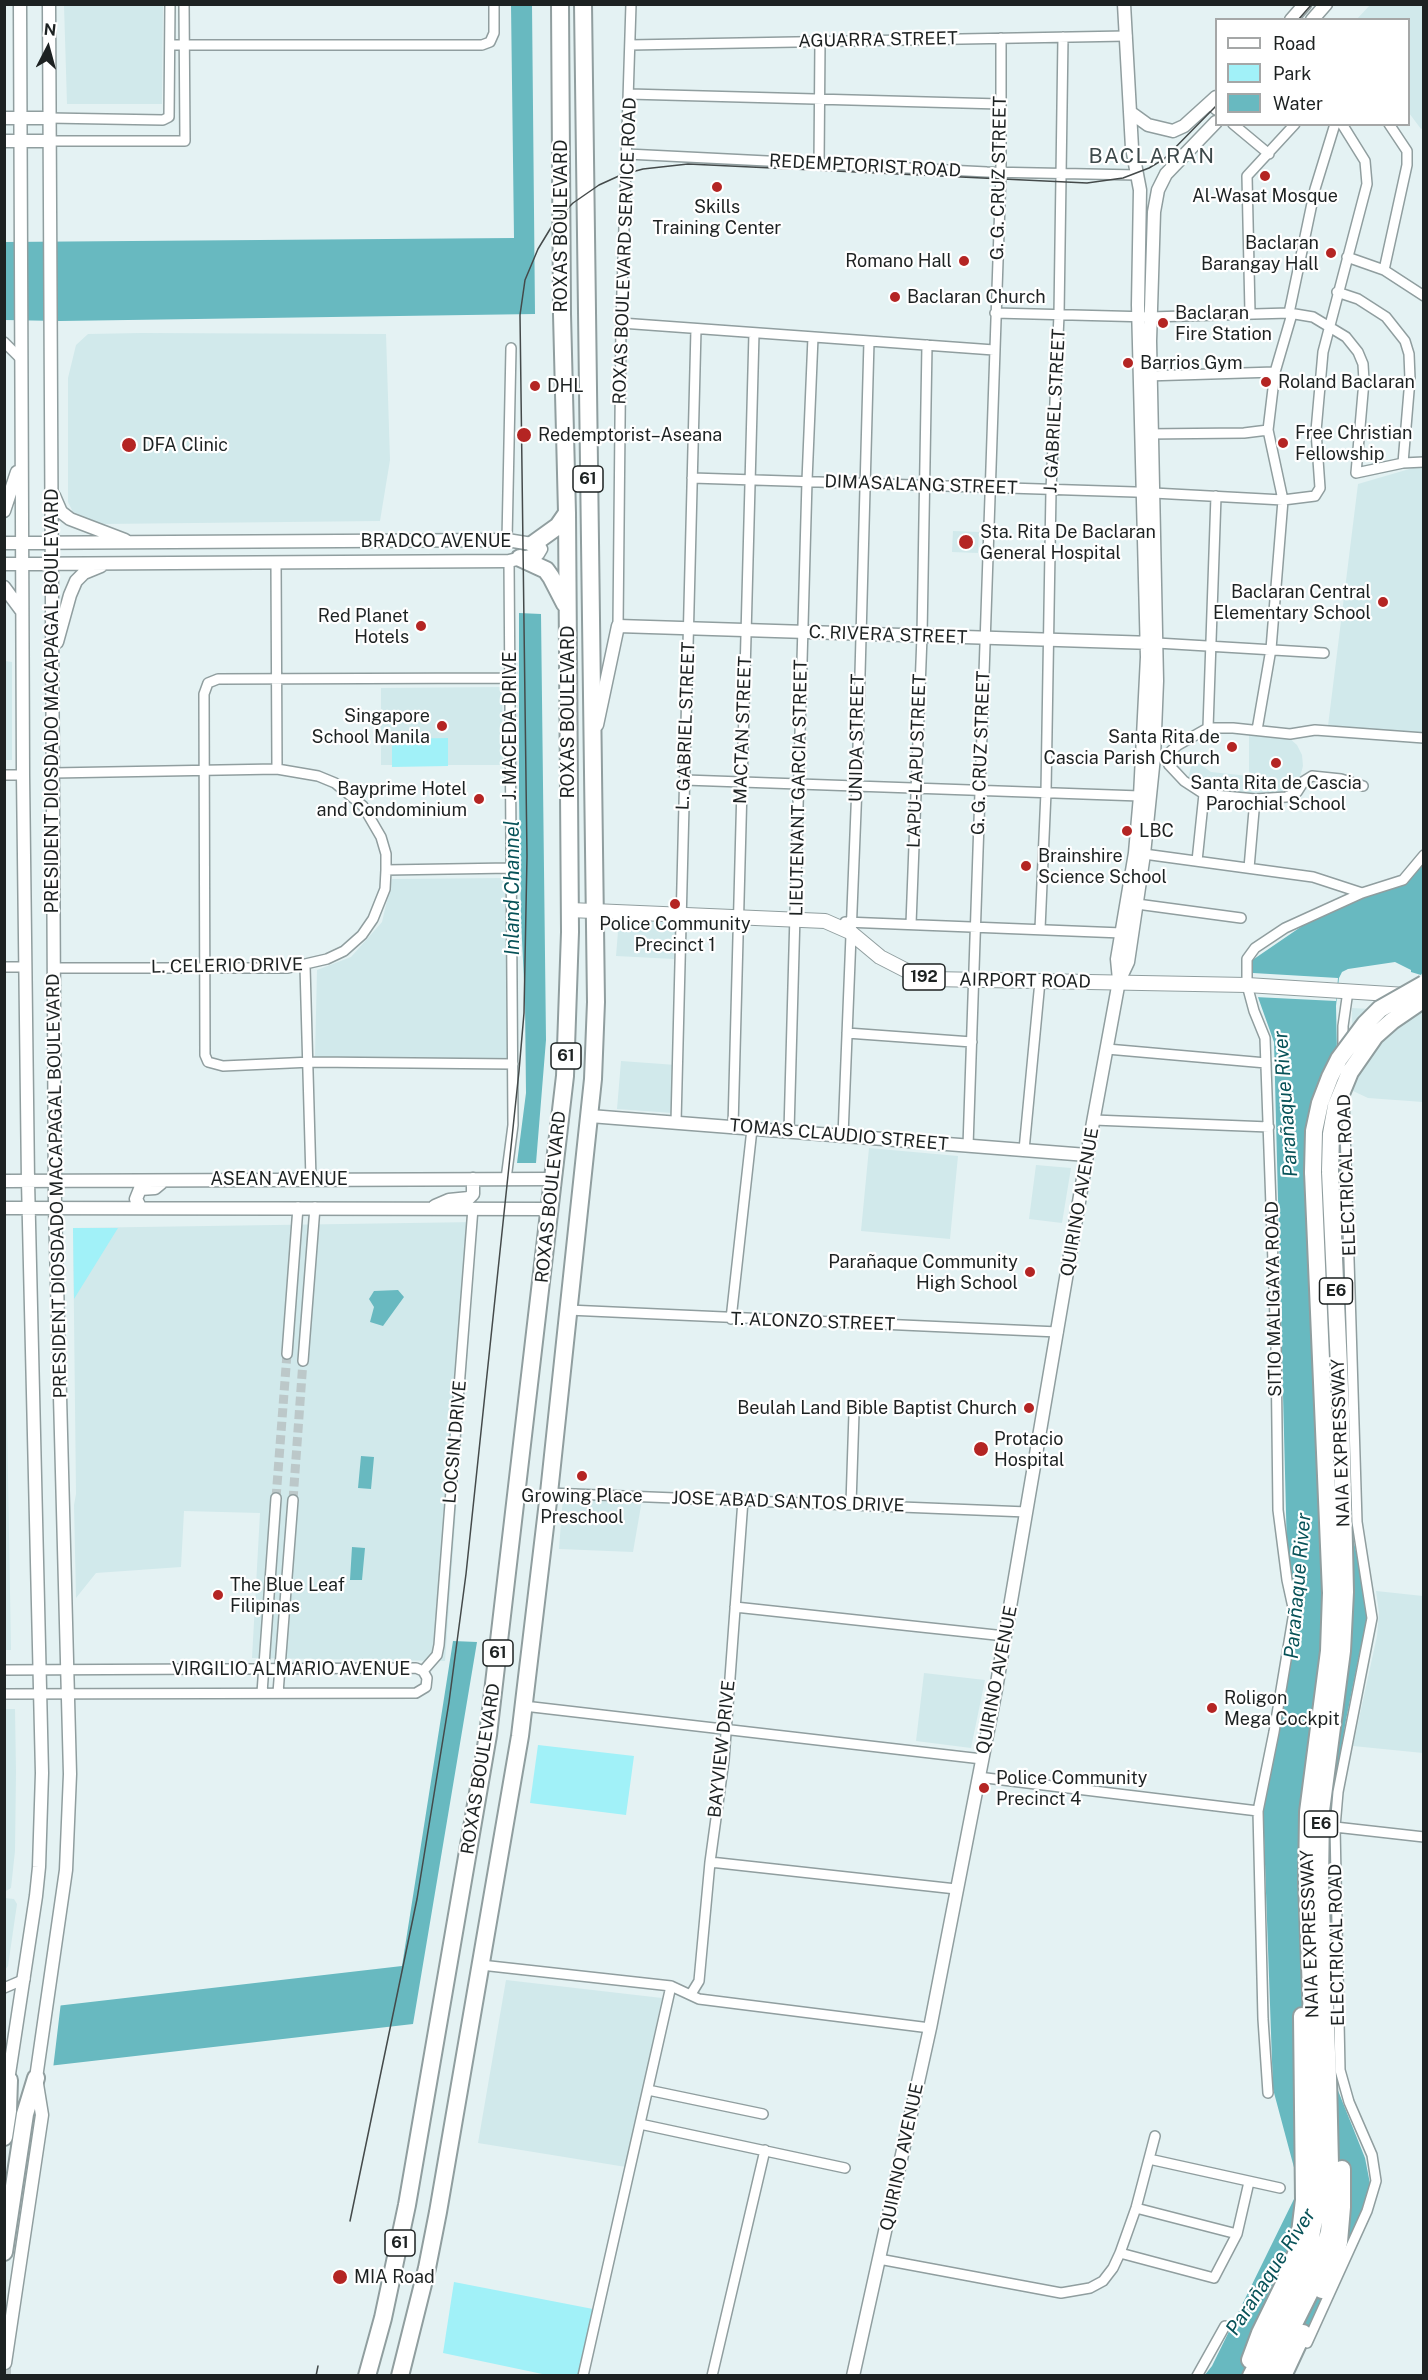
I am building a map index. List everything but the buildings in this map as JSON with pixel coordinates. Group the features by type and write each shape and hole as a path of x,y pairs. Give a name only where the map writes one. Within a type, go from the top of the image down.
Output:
{"highway":[{"name":"ROXAS BOULEVARD","path":"369,2368 396,2262 407,2205 488,1735 565,1076 569,1004 570,910 560,4"},
{"name":"ROXAS BOULEVARD","path":"401,2374 436,2224 524,1706 590,1116 596,1002 583,4"},
{"path":"533,544 558,526 567,513"},
{"path":"515,560 546,570 567,609"},
{"name":"NAIA EXPRESSWAY","path":"1251,2376 1291,2299 1306,2263 1314,2231 1317,2190 1307,1882 1308,1812 1331,1624 1313,1172 1314,1131 1320,1103 1330,1077 1352,1041 1380,1010 1424,984"},
{"name":"NAIA EXPRESSWAY","path":"1268,2376 1311,2290 1329,2232 1331,2189 1320,1894 1321,1811 1342,1651 1345,1592 1331,1134 1336,1106 1350,1072 1375,1036 1424,997"},
{"path":"1246,2376 1260,2333 1284,2286 1298,2249 1304,2200 1302,2018 1311,1965"},
{"path":"4,2137 37,2076"},
{"path":"1283,2376 1329,2275 1339,2242 1342,2167 1338,2121 1328,2077"},
{"path":"4,2252 16,2113 8,2084"},
{"path":"357,2376 369,2368"}],"main road":[{"name":"PRESIDENT DIOSDADO MACAPAGAL BOULEVARD","path":"8,2084 25,1979 39,1867 41,1694 28,1181 22,775 20,4"},
{"name":"PRESIDENT DIOSDADO MACAPAGAL BOULEVARD","path":"5,2363 42,2115 37,2076 66,1870 70,1774 55,1207 49,4"},
{"name":"QUIRINO AVENUE","path":"1119,981 1128,962 1144,854 1154,756 1139,181 1132,148 1124,4"},
{"path":"1293,18 1305,4"},
{"path":"1314,18 1326,4"},
{"path":"1130,112 1148,125 1173,131 1184,126 1214,104"},
{"path":"4,118 49,118"},
{"path":"1139,181 1149,187 1160,185 1170,169 1215,123"},
{"path":"4,141 49,141"},
{"name":"QUIRINO AVENUE","path":"1144,316 1154,212 1160,185"},
{"path":"4,511 21,459"},
{"path":"51,488 59,508 70,519 132,542"},
{"name":"BRADCO AVENUE","path":"4,543 507,540 539,546 539,553 515,560 4,564"},
{"path":"156,563 144,560 141,552 145,548 157,547 167,542"},
{"path":"54,657 76,581 89,570 110,563"},
{"path":"4,586 22,612"},
{"name":"ROXAS BOULEVARD SERVICE ROAD","path":"592,747 618,626"},
{"name":"C. RIVERA STREET","path":"618,626 1152,643"},
{"name":"QUIRINO AVENUE","path":"853,2376 930,2028 1005,1636 1119,981 1117,959 1135,853 1140,796 1154,756"},
{"name":"AIRPORT ROAD","path":"570,910 825,921 850,927 880,957 915,975 931,979 1250,985 1424,997"},
{"name":"TOMAS CLAUDIO STREET","path":"590,1116 1087,1155"},
{"path":"431,1208 449,1200 469,1198 473,1194 473,1179"},
{"name":"ASEAN AVENUE","path":"4,1181 553,1179"},
{"path":"140,1207 136,1199 140,1189 155,1188 165,1180"},
{"name":"ASEAN AVENUE","path":"4,1208 550,1209"}],"street":[{"path":"49,118 163,120 170,117 170,4"},
{"path":"49,141 184,141 184,4"},
{"path":"170,45 482,45 490,42 494,33 494,4"},
{"name":"ROXAS BOULEVARD SERVICE ROAD","path":"618,626 621,323 631,4"},
{"name":"AGUARRA STREET","path":"630,45 1126,36"},
{"name":"J. GABRIEL STREET","path":"1040,929 1046,792 1051,490 1059,315 1063,37"},
{"name":"G. G. CRUZ STREET","path":"968,1146 1001,172 1001,38"},
{"path":"819,164 820,41"},
{"path":"629,94 1000,104"},
{"path":"1235,126 1269,154"},
{"path":"1250,313 1246,181 1250,172 1293,126"},
{"path":"1257,730 1271,649 1283,500 1268,430 1275,372 1291,314 1315,189 1334,126"},
{"path":"1329,326 1367,184 1365,161 1343,126"},
{"path":"1384,270 1407,165 1407,151 1390,126"},
{"name":"REDEMPTORIST ROAD","path":"627,154 1060,174 1139,181"},
{"path":"1347,257 1384,270 1424,296"},
{"path":"1338,292 1358,299 1386,317 1405,341 1409,354 1410,379 1403,463"},
{"path":"995,313 1144,316 1250,313 1313,317 1346,337 1358,352 1363,364 1364,381 1356,473 1403,463 1424,462"},
{"path":"621,323 994,350"},
{"name":"DIMASALANG STREET","path":"692,478 1147,493 1283,500 1315,496 1320,491 1316,430 1318,395 1323,352 1329,326"},
{"name":"L. GABRIEL STREET","path":"676,1122 696,329"},
{"name":"MACTAN STREET","path":"733,1127 754,333"},
{"name":"LIEUTENANT GARCIA STREET","path":"789,1131 813,337"},
{"name":"UNIDA STREET","path":"843,1136 857,785 869,341"},
{"path":"4,342 22,360"},
{"name":"LAPU-LAPU STREET","path":"911,924 922,636 927,345"},
{"path":"507,540 510,348"},
{"path":"1144,376 1275,372"},
{"path":"1146,434 1244,433 1268,430"},
{"path":"1208,728 1216,496"},
{"name":"J. MACEDA DRIVE","path":"506,1179 513,1125 510,678 515,560"},
{"path":"276,562 277,770"},
{"path":"1152,643 1324,652"},
{"path":"510,678 218,679 208,684 204,694 205,1055 208,1062 224,1066 307,1063 513,1064"},
{"path":"1154,756 1208,728 1290,734 1315,730 1424,738"},
{"path":"1154,756 1169,765 1184,781 1204,794 1255,799 1286,797 1296,792 1304,781 1312,776 1341,779 1363,786"},
{"name":"L. CELERIO DRIVE","path":"53,773 277,770 318,777 335,783 351,794 374,821 386,854 385,889 379,907 362,935 344,951 327,959 305,966 288,968 54,968"},
{"path":"4,775 22,775"},
{"path":"685,780 1140,796"},
{"path":"1197,861 1204,794"},
{"path":"1249,868 1255,799"},
{"path":"1144,854 1313,877 1362,893"},
{"name":"SITIO MALIGAYA ROAD","path":"1268,2092 1263,2019 1258,1810 1294,1612 1287,1580 1278,1510 1276,1346 1265,1038 1254,1011 1247,959 1255,948 1285,928 1362,893 1404,880 1424,855"},
{"path":"386,870 511,868"},
{"path":"1137,904 1241,918"},
{"path":"850,927 911,924 1122,933"},
{"path":"305,966 311,1179"},
{"path":"4,967 25,967"},
{"path":"1024,1150 1040,981"},
{"name":"ELECTRICAL ROAD","path":"1292,2376 1367,2211 1376,2181 1372,2155 1349,2102 1340,2070 1335,1827 1338,1792 1372,1618 1358,1522 1342,990"},
{"path":"847,1033 972,1042"},
{"path":"1107,1049 1266,1063"},
{"path":"1094,1120 1269,1127"},
{"path":"731,1319 752,1129"},
{"path":"286,1354 298,1207"},
{"path":"303,1361 315,1207"},
{"name":"LOCSIN DRIVE","path":"423,1671 437,1656 439,1645 473,1208"},
{"name":"T. ALONZO STREET","path":"568,1310 1058,1332"},
{"path":"851,1504 854,1413"},
{"name":"JOSE ABAD SANTOS DRIVE","path":"549,1493 1027,1512"},
{"path":"262,1693 276,1498"},
{"path":"278,1693 293,1500"},
{"name":"BAYVIEW DRIVE","path":"691,1994 699,1981 710,1862 724,1760 743,1500"},
{"path":"735,1607 1005,1636"},
{"name":"VIRGILIO ALMARIO AVENUE","path":"4,1670 416,1668 423,1671 427,1683 422,1691 416,1693 4,1694"},
{"path":"524,1706 982,1759"},
{"path":"978,1777 1258,1810"},
{"path":"1335,1827 1424,1837"},
{"path":"710,1862 956,1889"},
{"path":"481,1965 671,1986 699,1999 930,2028"},
{"path":"4,1988 25,1979"},
{"path":"583,2376 671,1986"},
{"path":"648,2090 763,2114"},
{"path":"640,2124 845,2168"},
{"path":"879,2259 1061,2293 1090,2288 1103,2281 1113,2268 1120,2253 1136,2208 1155,2136"},
{"path":"712,2376 765,2150"},
{"path":"1149,2159 1280,2188"},
{"path":"1120,2253 1214,2278 1237,2234 1249,2181"},
{"path":"1136,2208 1237,2234"},
{"path":"1197,2376 1225,2325"}],"shaded area":[{"path":"64,5 163,5 162,104 67,104"},
{"path":"1370,5 1423,5 1424,127 1421,129 1410,114 1410,18 1358,18"},
{"path":"88,334 386,334 390,460 380,521 102,524 73,512 68,502 68,378 76,345"},
{"name":"Baclaran Central Elementary School","path":"1423,465 1423,734 1328,726 1358,484"},
{"name":"Sta. Rita De Baclaran General Hospital","path":"953,531 979,532 978,553 952,552"},
{"path":"5,661 12,662 12,760 5,760"},
{"name":"Singapore School Manila","path":"502,687 503,765 381,765 381,688"},
{"name":"Santa Rita de Cascia Parochial School","path":"1249,732 1288,737 1297,745 1302,755 1303,766 1300,777 1292,786 1282,792 1264,795 1208,790 1188,778 1193,759 1211,772 1249,776"},
{"path":"505,878 509,1061 315,1057 317,970 351,957 382,922 392,879"},
{"path":"619,919 676,922 674,959 616,956"},
{"path":"1423,1007 1423,1102 1368,1098 1353,1091 1352,1008 1410,1011"},
{"path":"621,1061 676,1065 672,1113 617,1109"},
{"path":"869,1148 958,1156 950,1239 861,1231"},
{"path":"1036,1165 1071,1168 1062,1223 1029,1219"},
{"path":"477,1222 445,1661 252,1658 260,1513 184,1511 181,1567 96,1573 76,1598 73,1228"},
{"path":"5,1303 11,1650 4,1650"},
{"path":"563,1497 642,1500 633,1552 559,1549"},
{"path":"1376,1591 1423,1596 1423,1753 1353,1746 1377,1636 1379,1613"},
{"path":"924,1673 985,1680 971,1748 916,1741"},
{"path":"5,1709 15,1709 16,1772 15,1851 11,1888 6,1891"},
{"path":"5,1898 14,1899 17,1904 8,1966 5,1970"},
{"path":"506,1980 662,1998 626,2167 478,2143"}],"green space":[{"path":"448,738 448,766 392,767 392,739"},
{"path":"73,1228 118,1228 74,1299"},
{"path":"538,1745 634,1756 626,1815 530,1803"},
{"path":"454,2282 593,2309 578,2375 547,2375 443,2353"}],"water":[{"path":"511,5 532,5 535,314 5,320 5,242 514,238"},
{"path":"519,613 541,614 546,1040 536,1163 517,1163 526,1093 519,795"},
{"name":"Parañaque River","path":"1423,861 1424,970 1421,975 1395,962 1348,969 1342,972 1339,978 1336,1006 1341,1241 1350,1446 1350,1524 1366,1597 1367,1617 1346,1720 1330,1816 1335,2083 1365,2158 1373,2199 1318,2306 1286,2375 1204,2376 1212,2366 1294,2199 1296,2175 1273,2089 1263,1808 1295,1613 1287,1551 1274,1042 1254,986 1251,961 1308,922 1350,902 1401,885"},
{"path":"398,1290 404,1297 383,1326 370,1322 374,1307 369,1299 374,1291"},
{"path":"361,1456 374,1457 371,1489 358,1488"},
{"path":"352,1547 365,1548 362,1580 350,1580"},
{"path":"453,1641 477,1642 413,2024 5,2071 4,2012 402,1966"}],"pier":[{"path":"1253,973 1338,978 1336,1001 1255,997 1252,990"},
{"path":"61,2002 53,2069 4,2074 6,2009"}],"tunnel":[{"path":"276,1498 287,1354"},
{"path":"293,1500 303,1361"},
{"path":"5,2363 5,2376"}],"tram line":[{"path":"1300,18 1312,4"},
{"path":"350,2221 417,1899 449,1702 466,1574 519,1071 524,1013 527,856 520,315 525,280 538,249 555,221 573,203 599,185 621,175 643,169 688,164 1087,183 1123,178 1149,168 1164,159 1215,107"},
{"path":"316,2376 318,2366"}],"place":[{"name":"Al-Wasat Mosque","path":"1265,176"},
{"name":"Skills Training Center","path":"717,187"},
{"name":"Baclaran Barangay Hall","path":"1331,253"},
{"name":"Romano Hall","path":"964,261"},
{"name":"Baclaran Church","path":"895,297"},
{"name":"Baclaran Fire Station","path":"1163,323"},
{"name":"Barrios Gym","path":"1128,363"},
{"name":"Roland Baclaran","path":"1266,382"},
{"name":"DHL","path":"535,386"},
{"name":"Redemptorist–Aseana","path":"524,435"},
{"name":"Free Christian Fellowship","path":"1283,443"},
{"name":"DFA Clinic","path":"129,445"},
{"name":"Sta. Rita De Baclaran General Hospital","path":"966,542"},
{"name":"Baclaran Central Elementary School","path":"1383,602"},
{"name":"Red Planet Hotels","path":"421,626"},
{"name":"Singapore School Manila","path":"442,726"},
{"name":"Santa Rita de Cascia Parish Church","path":"1232,747"},
{"name":"Santa Rita de Cascia Parochial School","path":"1276,763"},
{"name":"Bayprime Hotel and Condominium","path":"479,799"},
{"name":"LBC","path":"1127,831"},
{"name":"Brainshire Science School","path":"1026,866"},
{"name":"Police Community Precinct 1","path":"675,904"},
{"name":"Parañaque Community High School","path":"1030,1272"},
{"name":"Beulah Land Bible Baptist Church","path":"1029,1408"},
{"name":"Protacio Hospital","path":"981,1449"},
{"name":"Growing Place Preschool","path":"582,1476"},
{"name":"The Blue Leaf Filipinas","path":"218,1595"},
{"name":"Roligon Mega Cockpit","path":"1212,1708"},
{"name":"Police Community Precinct 4","path":"984,1788"},
{"name":"MIA Road","path":"340,2277"}],"district":[{"name":"BACLARAN","path":"1152,157"}],"water label":[{"name":"Inland Channel","path":"513,888"}]}
